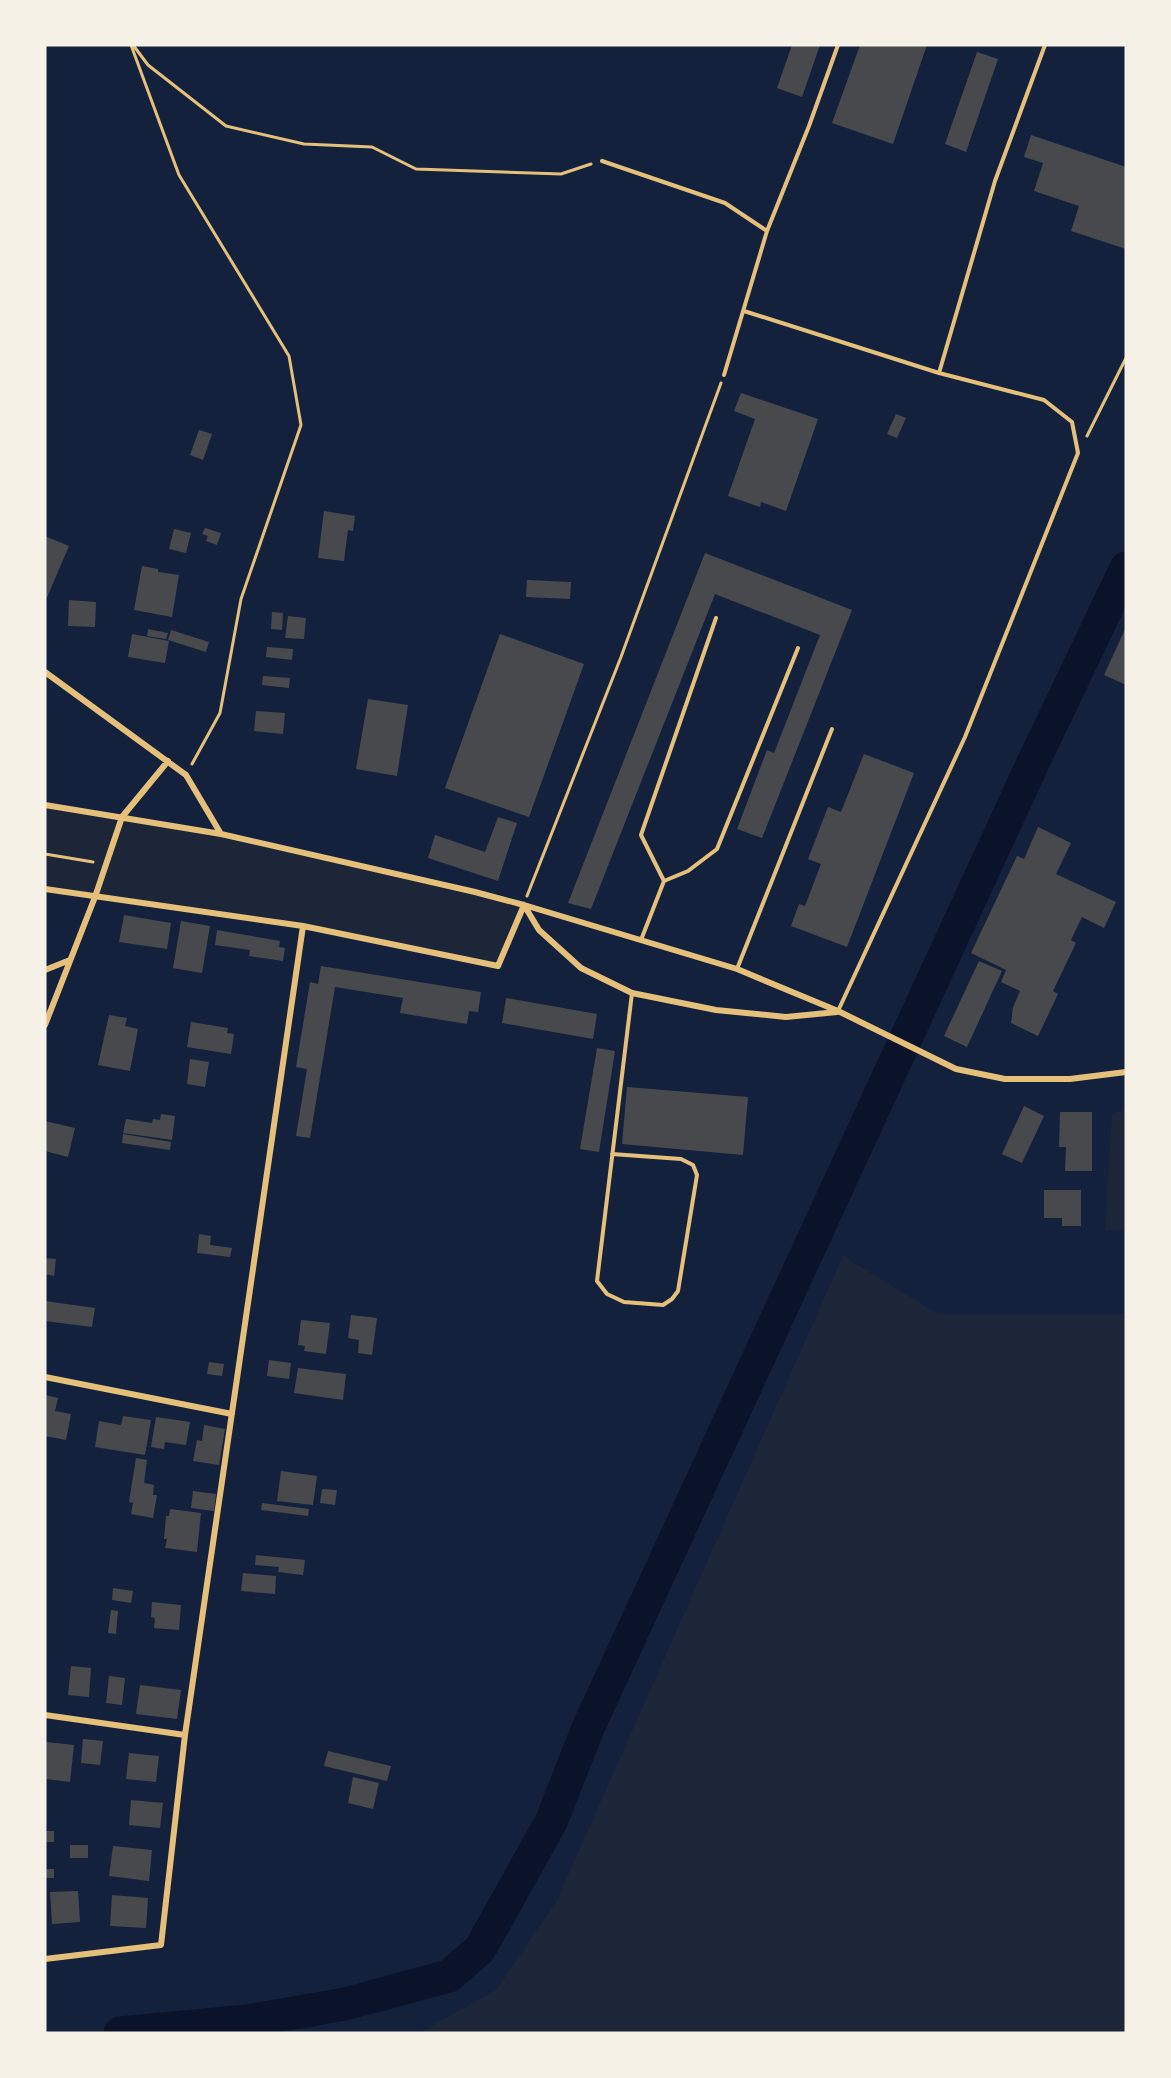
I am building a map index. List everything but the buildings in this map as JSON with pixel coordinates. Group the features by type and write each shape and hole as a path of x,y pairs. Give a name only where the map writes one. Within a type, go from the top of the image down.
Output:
{"street":[{"path":"45,672 186,775 221,834"},
{"path":"45,1025 95,897 122,817 168,761"},
{"path":"45,806 221,834 524,905 737,969 838,1011 921,1054 956,1069 1005,1079 1070,1079 1126,1072"},
{"path":"45,889 303,926 498,966 524,905"},
{"path":"524,905 539,930 581,968 632,993 716,1010 786,1017 838,1011"},
{"path":"45,1959 161,1945 185,1735 303,926"},
{"path":"45,970 70,960"},
{"path":"45,1377 232,1414"},
{"path":"45,1715 185,1735"}],"lane":[{"path":"724,375 767,231 838,45"},
{"path":"939,373 995,181 1046,45"},
{"path":"602,161 725,203 767,231"},
{"path":"744,311 939,373 1044,400 1072,422 1078,453 964,736 838,1011"},
{"path":"664,881 641,835 716,618"},
{"path":"641,940 664,881 688,871 717,849 798,648"},
{"path":"737,969 832,729"},
{"path":"612,1154 681,1159 693,1165 698,1175 678,1291 663,1305 624,1302 607,1294 597,1281 612,1154 632,993"}],"path":[{"path":"132,45 148,65 226,126 304,144 372,147 416,169 561,174 602,161"},
{"path":"132,45 179,175 289,356 301,425 241,599 220,713 186,775"},
{"path":"1078,453 1126,358"},
{"path":"524,905 621,657 724,375"},
{"path":"45,854 106,864"}],"shaded area":[{"path":"45,805 221,834 524,905 498,966 303,926 45,889"},
{"path":"1126,1110 1126,1231 1105,1230 1112,1114"},
{"path":"843,1256 938,1314 1126,1314 1126,2033 419,2033 496,1990 556,1902"}],"waterway":[{"path":"120,2033 247,2021 345,2004 449,1976 480,1949 551,1822 588,1728 1032,765 1126,568"}]}
